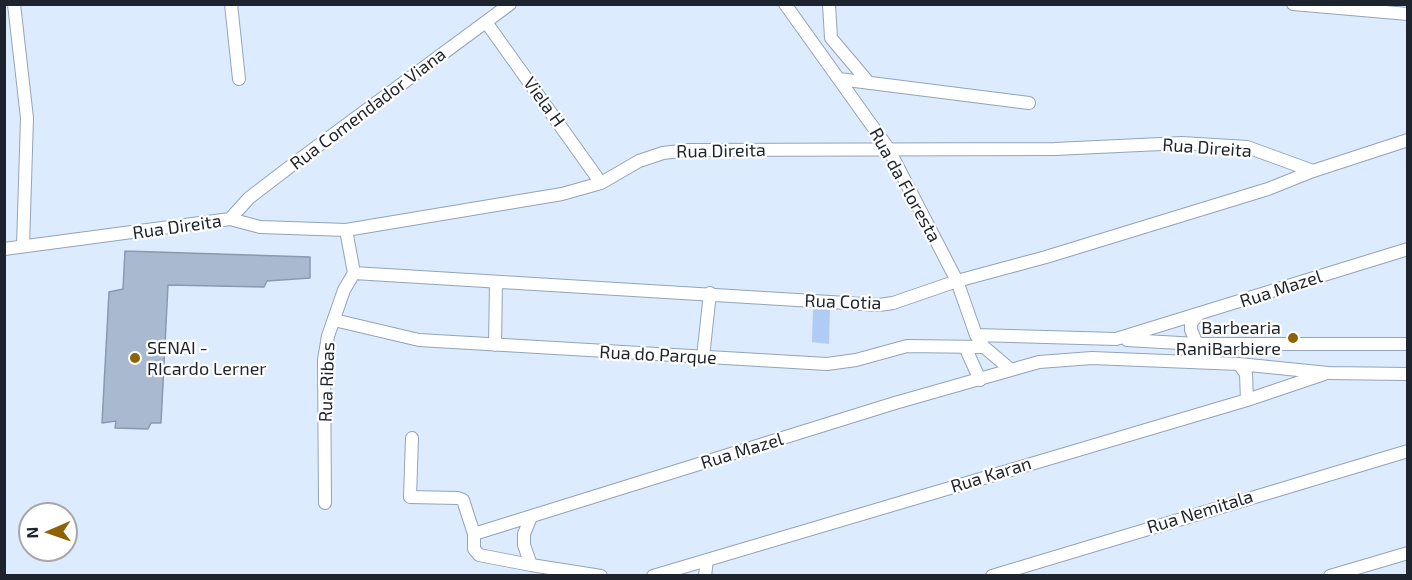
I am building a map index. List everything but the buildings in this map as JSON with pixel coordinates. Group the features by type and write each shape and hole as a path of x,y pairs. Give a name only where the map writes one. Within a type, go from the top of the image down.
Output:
{"street":[{"path":"14,4 27,118 23,246"},
{"path":"231,4 239,79"},
{"name":"Rua Comendador Viana","path":"230,219 249,198 510,4"},
{"name":"Rua da Floresta","path":"785,4 888,148 957,280 976,335 984,347 1010,369"},
{"path":"829,4 831,38 869,83"},
{"path":"1293,4 1407,14"},
{"name":"Viela H","path":"486,22 601,183"},
{"path":"839,79 1029,103"},
{"path":"1313,171 1407,140"},
{"name":"Rua Direita","path":"4,249 230,219 260,226 346,230 537,200 601,183 639,161 663,153 888,148 1056,148 1182,143 1247,147 1313,171"},
{"name":"Rua Cotia","path":"354,273 879,305 893,303 957,280 1046,257 1268,189 1313,171"},
{"path":"346,230 354,273"},
{"name":"Rua Mazel","path":"976,335 1116,339 1197,316 1407,249"},
{"name":"Rua Ribas","path":"325,503 324,360 328,336 354,273"},
{"path":"495,345 496,282"},
{"path":"703,357 710,293"},
{"path":"1197,316 1191,323 1191,330 1197,344"},
{"name":"Rua do Parque","path":"334,320 419,340 827,364 856,360 907,346 966,349 984,347"},
{"path":"1116,339 1197,344 1407,344"},
{"path":"966,349 980,380"},
{"name":"Rua Mazel","path":"474,534 883,407 1039,362 1083,358 1239,364 1328,373"},
{"path":"1239,364 1246,374 1247,400"},
{"path":"1328,373 1407,374"},
{"name":"Rua Karan","path":"653,576 1247,400 1328,373"},
{"path":"412,438 410,497 463,500 474,534 474,549 479,555 564,573 601,576"},
{"name":"Rua Nemitala","path":"992,576 1407,451"},
{"path":"531,517 526,526 524,545 531,565"},
{"path":"1330,576 1407,553"},
{"path":"705,576 707,560"}],"shaded area":[{"path":"813,308 830,309 829,344 812,342"}],"place":[{"name":"Barbearia RaniBarbiere","path":"1293,338"},
{"name":"SENAI - RIcardo Lerner","path":"135,358"}]}
